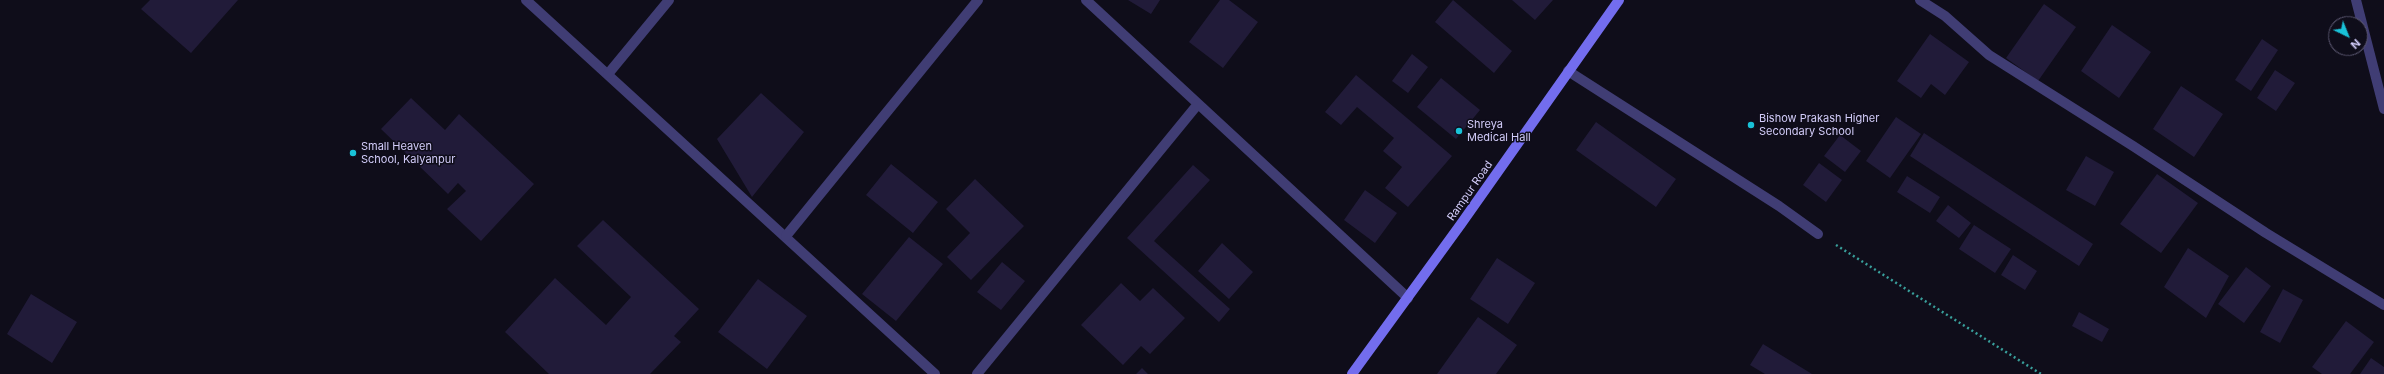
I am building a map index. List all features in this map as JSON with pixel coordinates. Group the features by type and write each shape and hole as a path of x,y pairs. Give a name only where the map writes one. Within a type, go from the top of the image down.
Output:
{"main road":[{"name":"Rampur Road","path":"1352,374 1408,298 1619,0"}],"street":[{"path":"526,0 786,236 935,374"},
{"path":"608,74 669,0"},
{"path":"786,236 978,0"},
{"path":"1086,0 1408,298"},
{"path":"1920,0 1945,16 1989,55 2134,146 2266,233 2384,305"},
{"path":"2356,0 2384,109"},
{"path":"1568,71 1779,206 1818,234"},
{"path":"977,374 1198,104"}],"path":[{"path":"1818,234 2041,374"}],"building":[{"path":"150,0 238,0 191,53 141,9"},
{"path":"1128,0 1160,0 1151,14"},
{"path":"1220,0 1229,0 1258,22 1223,68 1189,42"},
{"path":"1453,0 1512,51 1494,73 1435,22"},
{"path":"1512,0 1553,0 1535,20"},
{"path":"2044,4 2076,27 2038,81 2006,58"},
{"path":"2112,25 2151,52 2119,98 2081,71"},
{"path":"1930,34 1969,62 1945,95 1931,84 1921,98 1897,81"},
{"path":"2262,39 2278,50 2251,91 2235,80"},
{"path":"1412,54 1428,67 1408,93 1392,81"},
{"path":"2275,70 2295,83 2276,111 2257,98"},
{"path":"1356,75 1452,156 1408,207 1385,188 1402,167 1383,151 1394,138 1357,107 1341,125 1325,112"},
{"path":"1441,78 1480,110 1456,139 1417,107"},
{"path":"2181,86 2223,114 2194,157 2153,129"},
{"path":"761,93 804,132 752,197 717,139"},
{"path":"411,98 445,130 459,114 534,184 481,241 447,209 466,191 458,183 448,194 381,129"},
{"path":"1896,117 1921,134 1890,178 1866,161"},
{"path":"1596,122 1676,179 1656,207 1576,150"},
{"path":"1924,133 2093,244 2079,266 1910,156"},
{"path":"1840,135 1861,151 1845,172 1824,156"},
{"path":"2086,156 2114,172 2095,206 2066,190"},
{"path":"1819,163 1842,180 1826,202 1803,185"},
{"path":"891,164 938,202 913,233 866,195"},
{"path":"1193,165 1210,180 1154,241 1230,309 1219,322 1127,238"},
{"path":"2157,174 2198,203 2161,253 2120,224"},
{"path":"1907,176 1940,197 1930,213 1897,192"},
{"path":"975,179 1024,226 971,280 947,257 970,233 946,209"},
{"path":"1365,190 1397,213 1375,243 1344,220"},
{"path":"1948,205 1971,223 1959,238 1936,221"},
{"path":"603,220 699,309 674,336 681,342 650,374 549,374 505,332 555,278 606,325 631,297 577,246"},
{"path":"1974,225 2011,249 1995,273 1959,249"},
{"path":"909,237 943,264 896,321 862,294"},
{"path":"1222,243 1253,272 1229,299 1198,271"},
{"path":"2188,248 2229,276 2206,318 2164,287"},
{"path":"2013,255 2037,271 2025,290 2001,275"},
{"path":"1497,258 1535,283 1508,324 1470,299"},
{"path":"1002,262 1025,281 1001,310 977,292"},
{"path":"2246,267 2271,286 2244,323 2218,304"},
{"path":"758,279 807,316 767,369 718,332"},
{"path":"1121,283 1140,301 1153,288 1185,318 1150,354 1141,346 1123,365 1081,325"},
{"path":"2283,289 2303,300 2280,343 2260,332"},
{"path":"31,294 77,322 52,363 7,334"},
{"path":"2079,312 2109,329 2102,342 2072,326"},
{"path":"1478,317 1517,345 1496,374 1437,374"},
{"path":"2346,321 2374,342 2350,374 2322,374 2312,367"},
{"path":"1763,344 1812,374 1765,374 1750,365"},
{"path":"2371,358 2384,367 2384,374 2360,374"},
{"path":"1142,368 1148,374 1136,374"}],"place":[{"name":"Bishow Prakash Higher Secondary School","path":"1751,125"},
{"name":"Shreya Medical Hall","path":"1459,131"},
{"name":"Small Heaven School, Kalyanpur","path":"353,153"}]}
